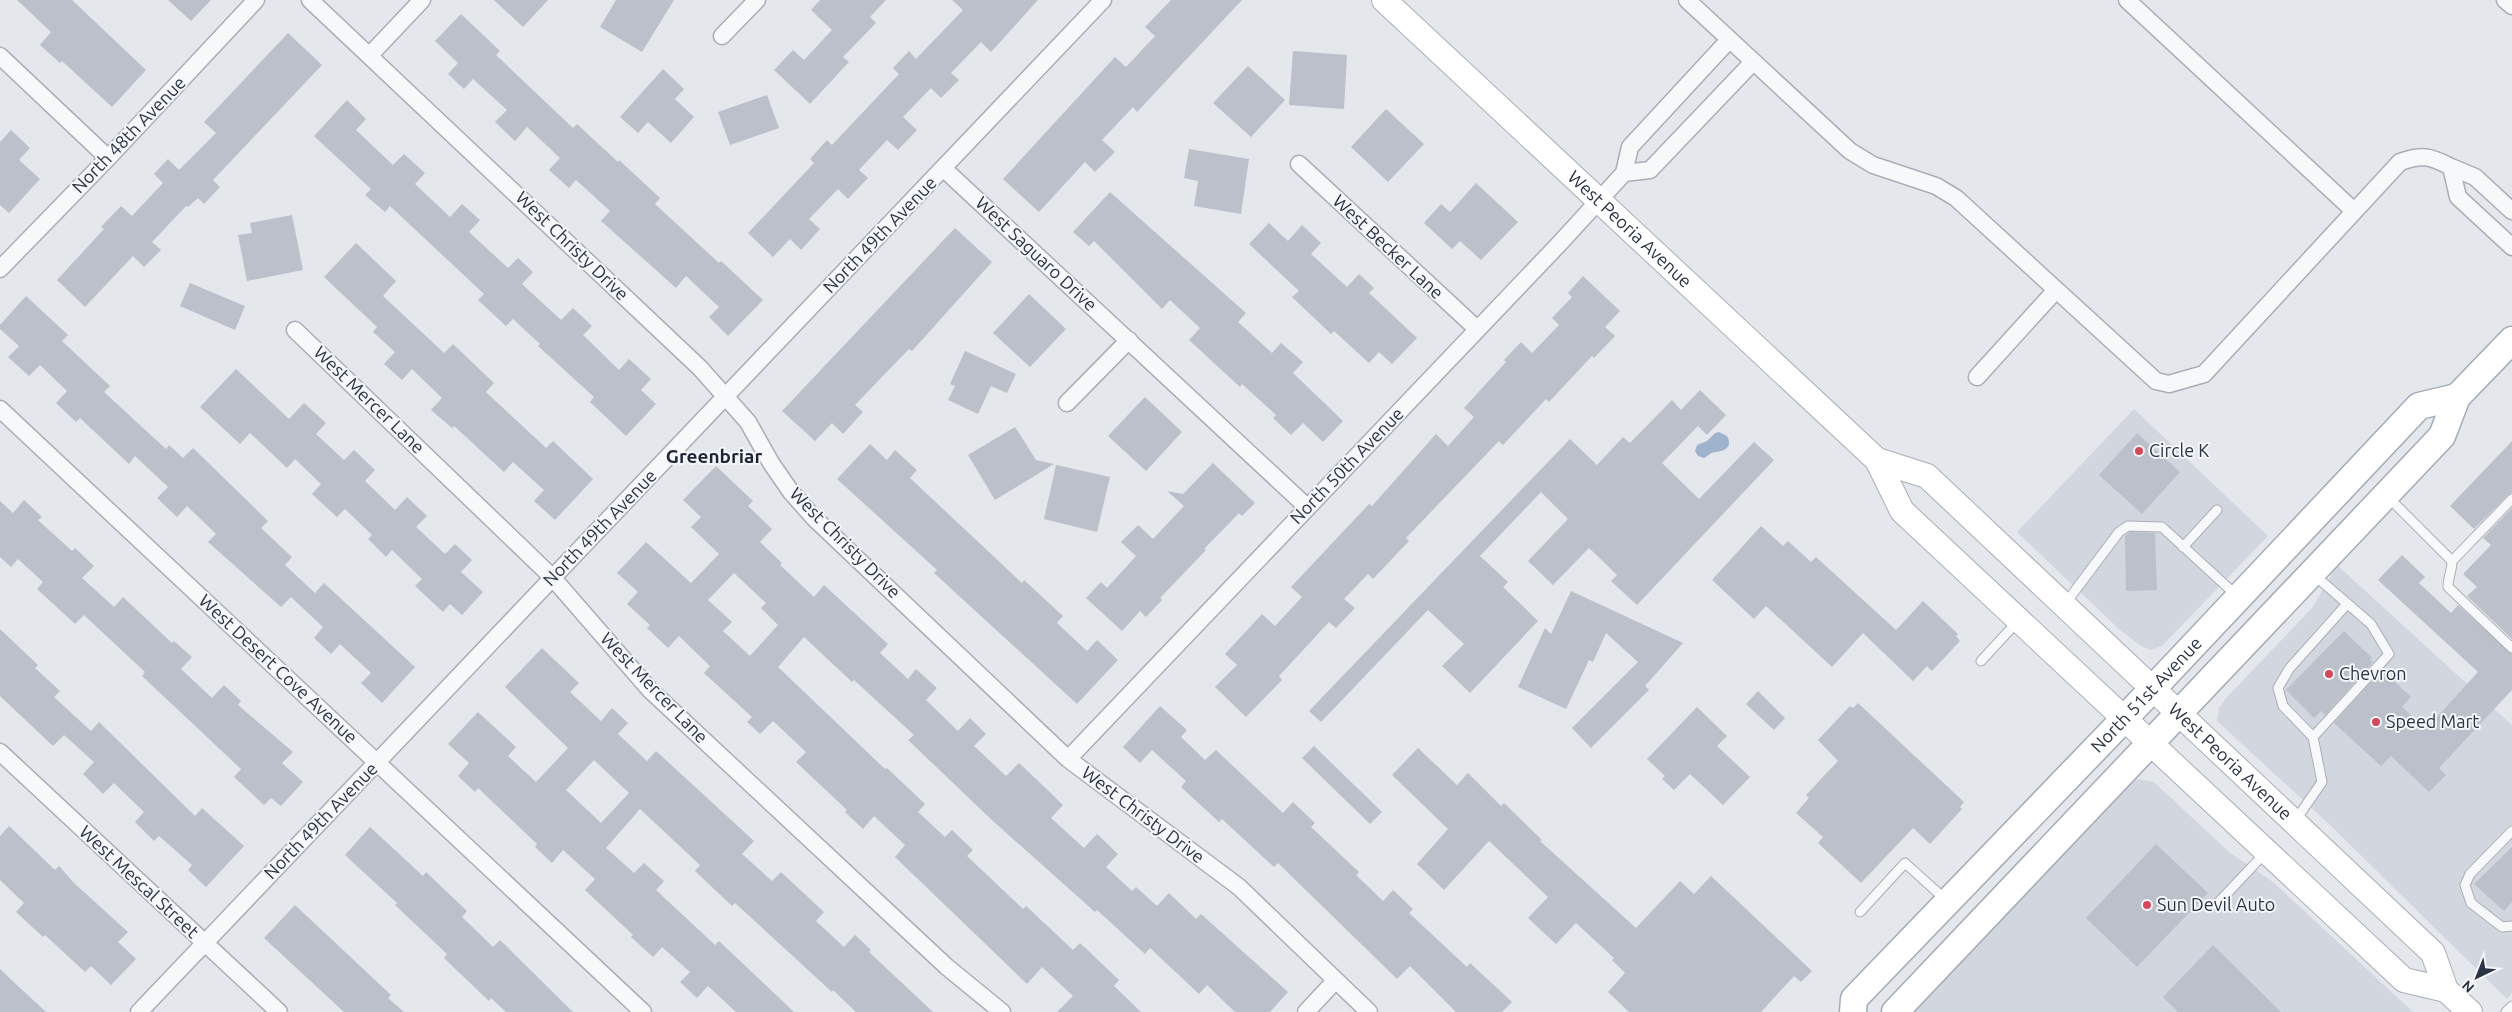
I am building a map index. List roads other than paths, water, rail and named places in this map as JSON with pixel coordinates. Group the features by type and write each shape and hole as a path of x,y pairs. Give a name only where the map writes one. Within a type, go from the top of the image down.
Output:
{"main road":[{"name":"West Peoria Avenue","path":"1384,0 1877,460 1902,511 2268,850 2404,980 2446,990"},
{"name":"North 51st Avenue","path":"1895,1012 2442,436 2457,397 2512,340"},
{"name":"North 51st Avenue","path":"1853,1012 1854,999 2125,718 2419,406 2457,397"},
{"name":"West Peoria Avenue","path":"1877,460 1927,476 2065,604 2433,953 2446,990 2470,1012"}],"street":[{"name":"North 48th Avenue","path":"0,268 108,158 256,0"},
{"name":"West Christy Drive","path":"310,0 700,368 727,396 748,422 771,463 791,492 814,518 1068,759 1239,887 1369,1012"},
{"path":"370,55 422,0"},
{"path":"722,36 757,0"},
{"name":"North 49th Avenue","path":"139,1012 1103,0"},
{"path":"1687,0 1850,151 1873,165 1936,186 1956,198 2156,381 2169,384 2204,374 2400,162 2415,156 2432,158 2475,177 2512,211"},
{"path":"2127,0 2354,211"},
{"path":"2505,0 2512,6"},
{"path":"1729,40 1630,147 1624,172 1650,170 1753,62"},
{"path":"0,56 108,158"},
{"name":"West Becker Lane","path":"1299,164 1477,330"},
{"path":"2451,167 2458,197 2512,248"},
{"name":"West Saguaro Drive","path":"944,168 1307,507"},
{"name":"North 50th Avenue","path":"1068,759 1477,330 1624,172"},
{"path":"1976,378 2056,290"},
{"name":"West Mercer Lane","path":"295,330 552,577 650,690 888,914 947,967 1002,1012"},
{"path":"1068,403 1129,340"},
{"name":"West Desert Cove Avenue","path":"0,409 643,1012"},
{"name":"West Mescal Street","path":"0,752 278,1012"},
{"path":"1306,1012 1335,981"}],"lane":[{"path":"2386,496 2452,561"},
{"path":"2512,499 2452,561 2452,570 2448,578 2448,587 2512,648"},
{"path":"2183,547 2217,510"},
{"path":"2065,604 2119,532 2128,526 2162,527 2238,597"},
{"path":"2312,573 2371,624 2389,654 2313,737"},
{"path":"2295,822 2322,782 2313,737 2283,706 2278,688 2289,669 2348,604"},
{"path":"1981,661 2019,620"},
{"path":"2512,831 2470,874 2465,884 2472,903 2502,927 2512,926"},
{"path":"2216,905 2268,850"},
{"path":"1860,912 1905,863 1948,901"},
{"path":"2506,1012 2512,1006"}],"water":[{"path":"1719,432 1727,436 1729,446 1704,458 1698,456 1695,451 1697,445 1707,441 1715,433"}],"place":[{"name":"Circle K","path":"2139,451"},
{"name":"Chevron","path":"2329,674"},
{"name":"Speed Mart","path":"2376,722"},
{"name":"Sun Devil Auto","path":"2147,905"}],"district":[{"name":"Greenbriar","path":"714,456"}]}
